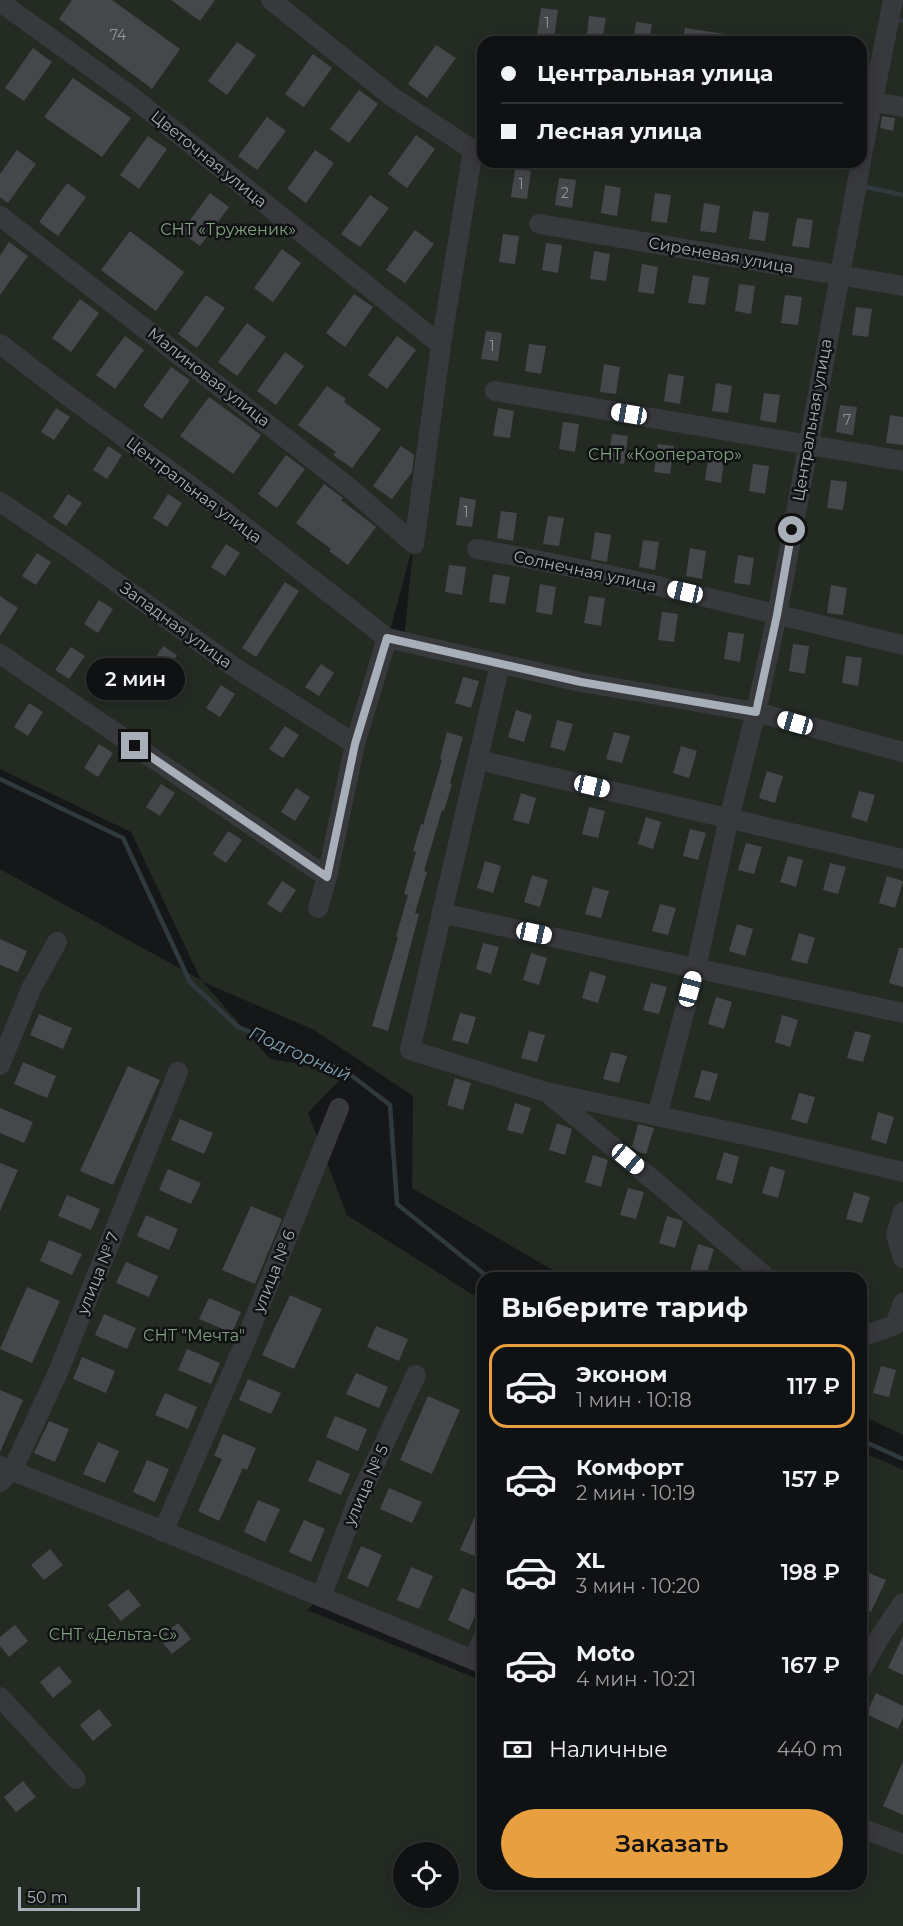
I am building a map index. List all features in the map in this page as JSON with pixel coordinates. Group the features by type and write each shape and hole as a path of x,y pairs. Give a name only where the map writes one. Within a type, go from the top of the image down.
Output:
{"street":[{"path":"271,0 391,96 473,150 441,345"},
{"name":"Центральная улица","path":"867,101 893,0"},
{"name":"Цветочная улица","path":"0,2 130,96 441,345"},
{"path":"867,101 903,107"},
{"name":"Центральная улица","path":"657,1116 696,968 777,615 860,168"},
{"name":"Малиновая улица","path":"0,216 351,489 414,544 441,345"},
{"name":"Сиреневая улица","path":"539,224 903,286"},
{"name":"Центральная улица","path":"0,344 222,509 387,638"},
{"path":"495,391 903,461"},
{"name":"Западная улица","path":"0,502 70,549 234,667 355,744"},
{"name":"Солнечная улица","path":"477,549 616,576 903,645"},
{"path":"318,908 327,877 355,744 387,638 581,682 756,712 903,752"},
{"path":"0,654 327,877"},
{"path":"500,664 410,1050 546,1092 769,1140 903,1172"},
{"path":"478,760 903,859"},
{"path":"441,913 903,1013"},
{"path":"0,1065 31,988 57,942"},
{"name":"улица № 7","path":"4,1473 59,1370 178,1072"},
{"path":"546,1092 664,1189 759,1272"},
{"name":"улица № 6","path":"163,1532 246,1340 339,1108"},
{"path":"903,1212 896,1236 903,1258"},
{"path":"867,1335 895,1325 903,1303"},
{"name":"улица № 5","path":"321,1597 357,1502 416,1376"},
{"path":"4,1473 163,1532 477,1661"},
{"path":"870,1634 903,1603"},
{"path":"0,1696 76,1779"},
{"path":"867,1830 903,1844"}],"green space":[{"path":"0,0 903,0 903,1435 867,1418 867,1272 556,1272 412,1188 413,1096 314,1030 203,982 270,1059 347,1072 308,1113 347,1215 477,1297 477,1662 321,1597 307,1610 477,1679 477,1890 867,1890 867,1835 903,1849 903,1926 0,1926 0,869 201,980 131,832 0,769","holes":["413,549 403,649 388,638"]},
{"path":"867,1454 903,1470 903,1844 867,1830"}],"building":[{"path":"72,0 112,0 180,49 152,89 59,19"},
{"path":"171,0 215,0 200,21"},
{"path":"541,8 558,10 554,36 537,36"},
{"path":"589,16 606,18 603,36 587,36"},
{"path":"636,22 652,24 650,36 634,36"},
{"path":"685,28 725,34 725,36 684,36"},
{"path":"237,42 256,55 227,95 208,81"},
{"path":"436,45 456,58 427,98 408,84"},
{"path":"33,48 52,62 24,101 5,88"},
{"path":"313,54 332,68 304,107 285,94"},
{"path":"73,78 131,118 102,157 44,117"},
{"path":"359,90 378,104 349,143 330,129"},
{"path":"882,116 895,118 893,131 880,128"},
{"path":"267,117 286,131 257,170 238,156"},
{"path":"416,135 435,149 407,188 388,174"},
{"path":"148,136 167,149 139,189 120,175"},
{"path":"17,150 36,164 8,203 0,197 0,174"},
{"path":"315,150 334,163 306,203 287,189"},
{"path":"515,169 531,171 527,199 511,197"},
{"path":"559,178 576,180 572,208 555,205"},
{"path":"67,183 86,197 58,236 39,222"},
{"path":"605,185 621,188 617,216 601,213"},
{"path":"210,193 229,207 200,246 181,232"},
{"path":"655,193 671,195 667,223 651,221"},
{"path":"370,195 389,208 360,247 341,234"},
{"path":"704,203 720,206 716,233 700,231"},
{"path":"753,211 769,213 765,241 749,239"},
{"path":"797,218 813,220 809,248 792,246"},
{"path":"415,230 434,244 405,283 386,270"},
{"path":"130,231 184,272 156,311 101,270"},
{"path":"503,234 519,236 515,264 499,262"},
{"path":"9,242 28,256 0,295 0,256"},
{"path":"546,243 562,245 558,273 542,270"},
{"path":"282,249 301,263 273,302 254,288"},
{"path":"594,251 610,254 606,281 590,279"},
{"path":"642,264 658,267 654,294 638,292"},
{"path":"693,275 709,278 705,305 688,303"},
{"path":"739,284 755,286 751,314 735,311"},
{"path":"354,294 373,307 345,347 326,333"},
{"path":"206,295 225,308 197,348 178,334"},
{"path":"785,295 802,297 798,325 781,323"},
{"path":"80,299 99,313 71,352 52,338"},
{"path":"856,307 872,309 868,337 852,335"},
{"path":"247,323 266,337 237,376 218,362"},
{"path":"486,331 502,333 498,361 481,359"},
{"path":"125,336 144,350 115,389 96,375"},
{"path":"397,336 416,350 387,389 368,375"},
{"path":"529,344 546,346 541,374 525,371"},
{"path":"285,352 304,366 276,405 257,391"},
{"path":"604,364 620,367 616,394 600,392"},
{"path":"171,367 190,380 162,419 143,406"},
{"path":"668,374 684,376 680,404 664,401"},
{"path":"716,383 732,386 728,413 712,411"},
{"path":"327,386 346,399 344,402 381,429 352,468 333,455 336,452 298,425"},
{"path":"764,393 780,395 776,423 760,420"},
{"path":"209,397 261,435 233,474 180,436"},
{"path":"840,405 857,407 853,435 836,432"},
{"path":"56,408 70,417 54,440 41,432"},
{"path":"498,408 514,411 510,438 493,436"},
{"path":"890,415 903,417 903,445 886,443"},
{"path":"563,422 579,424 575,452 559,449"},
{"path":"612,434 628,436 624,464 608,461"},
{"path":"658,444 674,446 670,474 654,472"},
{"path":"108,446 122,455 107,479 93,470"},
{"path":"401,446 414,455 412,472 392,499 373,486"},
{"path":"709,452 725,455 721,483 705,480"},
{"path":"286,455 305,469 277,508 258,494"},
{"path":"753,464 769,466 765,494 749,491"},
{"path":"831,480 847,482 843,510 827,508"},
{"path":"324,484 376,527 348,565 296,523"},
{"path":"68,494 82,503 66,526 53,517"},
{"path":"168,494 182,503 167,527 153,518"},
{"path":"460,497 476,500 472,527 456,525"},
{"path":"501,511 517,513 513,541 497,538"},
{"path":"548,516 564,518 559,546 543,544"},
{"path":"595,532 611,535 607,562 591,559"},
{"path":"643,540 659,542 655,570 639,567"},
{"path":"226,544 240,553 225,576 211,567"},
{"path":"690,548 706,551 702,579 686,576"},
{"path":"37,553 51,562 36,585 22,576"},
{"path":"738,555 754,558 750,585 734,583"},
{"path":"449,565 466,567 462,595 445,592"},
{"path":"493,574 510,577 505,604 489,602"},
{"path":"285,582 299,591 256,657 242,648"},
{"path":"540,584 556,587 552,615 536,612"},
{"path":"831,585 847,588 843,615 827,613"},
{"path":"0,596 18,608 0,636"},
{"path":"589,596 605,598 601,626 584,623"},
{"path":"99,600 113,609 98,633 84,624"},
{"path":"662,612 678,614 674,642 658,640"},
{"path":"728,632 744,634 740,662 724,659"},
{"path":"793,644 809,646 805,674 789,671"},
{"path":"163,646 177,655 161,678 148,669"},
{"path":"71,647 85,656 69,679 55,670"},
{"path":"846,656 862,658 858,686 842,683"},
{"path":"321,664 334,673 319,696 305,687"},
{"path":"463,677 479,681 471,708 455,703"},
{"path":"221,685 235,694 220,717 206,708"},
{"path":"29,703 43,712 28,736 14,727"},
{"path":"516,710 532,715 524,742 508,737"},
{"path":"557,720 573,724 565,751 550,747"},
{"path":"285,726 299,735 283,758 269,749"},
{"path":"447,732 463,737 450,783 452,784 424,871 427,872 415,913 419,914 388,1031 372,1026 408,895 404,894 416,852 413,851 442,760 440,759"},
{"path":"614,732 630,736 622,763 606,759"},
{"path":"99,744 113,753 98,777 84,768"},
{"path":"681,746 697,751 689,778 673,773"},
{"path":"767,771 783,776 775,803 759,798"},
{"path":"161,784 175,793 160,816 146,807"},
{"path":"296,788 310,797 295,821 281,812"},
{"path":"859,791 875,795 867,822 851,817"},
{"path":"521,793 536,798 529,824 513,820"},
{"path":"589,807 605,811 598,838 582,834"},
{"path":"646,817 661,822 653,849 638,844"},
{"path":"690,829 706,833 698,860 683,856"},
{"path":"228,831 242,840 226,863 213,854"},
{"path":"746,843 762,847 754,874 738,870"},
{"path":"788,856 803,860 796,887 780,882"},
{"path":"485,861 501,866 493,893 477,888"},
{"path":"830,863 846,867 838,894 823,890"},
{"path":"532,875 548,880 540,907 524,902"},
{"path":"887,876 903,881 895,908 879,903"},
{"path":"282,881 296,890 281,913 267,904"},
{"path":"593,887 609,891 601,918 585,914"},
{"path":"660,904 676,908 668,935 652,931"},
{"path":"737,924 753,929 745,956 729,951"},
{"path":"799,933 815,938 807,964 791,960"},
{"path":"0,939 27,951 18,972 0,965"},
{"path":"483,943 499,947 491,974 476,969"},
{"path":"899,948 903,948 903,987 889,983"},
{"path":"531,953 547,958 539,985 523,980"},
{"path":"590,971 606,976 598,1003 582,998"},
{"path":"651,983 667,987 659,1014 643,1010"},
{"path":"716,997 732,1002 724,1029 708,1024"},
{"path":"460,1013 476,1017 468,1044 452,1040"},
{"path":"39,1014 72,1028 63,1049 30,1035"},
{"path":"782,1015 798,1020 790,1047 775,1042"},
{"path":"529,1031 545,1035 537,1062 521,1058"},
{"path":"855,1031 871,1035 863,1062 847,1058"},
{"path":"611,1052 627,1056 619,1083 603,1079"},
{"path":"23,1062 56,1076 47,1098 14,1084"},
{"path":"128,1066 160,1080 113,1185 80,1171"},
{"path":"702,1070 718,1074 710,1101 694,1097"},
{"path":"455,1078 471,1083 463,1110 447,1105"},
{"path":"799,1093 815,1097 807,1124 791,1119"},
{"path":"515,1103 531,1108 523,1134 507,1130"},
{"path":"0,1108 33,1122 24,1143 0,1133"},
{"path":"878,1112 894,1117 886,1144 871,1139"},
{"path":"180,1119 213,1133 204,1154 171,1140"},
{"path":"557,1123 572,1129 565,1155 549,1150"},
{"path":"638,1124 654,1128 646,1154 632,1147"},
{"path":"724,1152 739,1157 732,1184 716,1179"},
{"path":"593,1155 608,1160 601,1187 585,1182"},
{"path":"0,1163 18,1170 0,1211"},
{"path":"770,1166 785,1171 778,1198 762,1193"},
{"path":"168,1169 201,1183 191,1204 159,1190"},
{"path":"628,1188 644,1192 636,1219 620,1215"},
{"path":"854,1192 870,1197 862,1223 846,1219"},
{"path":"67,1195 100,1209 91,1230 58,1216"},
{"path":"251,1206 282,1219 255,1284 222,1270"},
{"path":"146,1215 178,1229 169,1250 137,1236"},
{"path":"667,1216 683,1221 675,1248 659,1243"},
{"path":"49,1240 82,1254 72,1275 40,1261"},
{"path":"698,1244 714,1249 707,1272 690,1271"},
{"path":"126,1262 158,1276 149,1297 116,1283"},
{"path":"27,1287 60,1301 32,1363 0,1349"},
{"path":"290,1295 322,1309 294,1369 262,1355"},
{"path":"209,1298 241,1312 232,1333 199,1319"},
{"path":"104,1314 136,1328 127,1349 95,1335"},
{"path":"376,1326 408,1339 399,1361 367,1347"},
{"path":"187,1349 220,1363 211,1384 178,1370"},
{"path":"82,1357 115,1371 106,1393 73,1379"},
{"path":"881,1366 896,1370 889,1397 873,1393"},
{"path":"356,1373 388,1387 379,1408 346,1394"},
{"path":"248,1379 281,1393 271,1414 239,1400"},
{"path":"0,1390 23,1400 0,1452"},
{"path":"165,1393 197,1407 188,1429 155,1415"},
{"path":"428,1396 460,1410 432,1474 400,1460"},
{"path":"335,1416 367,1429 358,1451 326,1437"},
{"path":"49,1421 69,1429 55,1462 34,1453"},
{"path":"223,1434 256,1448 247,1470 243,1468 219,1521 198,1511 222,1459 214,1456"},
{"path":"98,1442 119,1451 105,1483 83,1474"},
{"path":"147,1460 169,1469 155,1502 133,1492"},
{"path":"317,1460 350,1474 341,1495 308,1481"},
{"path":"389,1488 422,1502 412,1523 380,1509"},
{"path":"258,1500 280,1509 265,1542 244,1532"},
{"path":"477,1512 477,1557 460,1550"},
{"path":"304,1520 325,1529 311,1562 289,1552"},
{"path":"361,1546 382,1555 368,1587 347,1578"},
{"path":"50,1549 63,1565 44,1580 31,1565"},
{"path":"411,1567 433,1576 419,1609 397,1600"},
{"path":"867,1572 886,1580 871,1612 867,1610"},
{"path":"462,1588 477,1594 477,1611 469,1630 448,1620"},
{"path":"128,1589 141,1605 121,1621 108,1605"},
{"path":"178,1623 191,1639 172,1654 159,1638"},
{"path":"15,1625 28,1641 9,1657 0,1646 0,1637"},
{"path":"903,1636 903,1675 888,1668"},
{"path":"59,1666 72,1682 53,1698 40,1682"},
{"path":"876,1693 903,1706 903,1718 898,1729 867,1714"},
{"path":"99,1709 112,1725 93,1741 80,1725"},
{"path":"903,1761 903,1815 883,1806"},
{"path":"23,1781 36,1797 16,1812 4,1797"}],"waterway":[{"path":"894,19 903,21"},
{"path":"862,186 903,195"},
{"name":"Подгорный","path":"0,779 123,838 190,982 238,1027 347,1072 390,1105 397,1204 482,1272"},
{"name":"Подгорный","path":"867,1443 903,1459"}],"route":[{"path":"135,746 327,877 355,744 387,638 581,682 756,712 792,530"}],"park label":[{"name":"СНТ «Труженик»","path":"228,229"},
{"name":"СНТ «Кооператор»","path":"665,454"},
{"name":"СНТ \"Мечта\"","path":"194,1335"},
{"name":"СНТ «Дельта-С»","path":"113,1634"}]}
